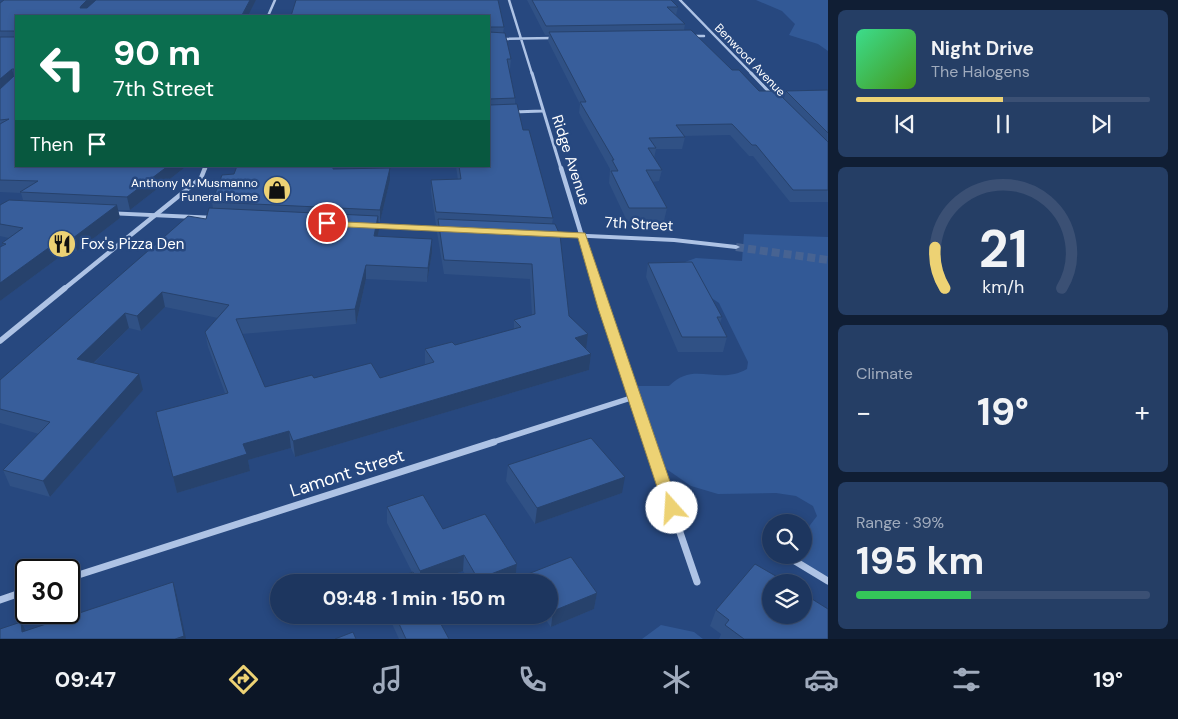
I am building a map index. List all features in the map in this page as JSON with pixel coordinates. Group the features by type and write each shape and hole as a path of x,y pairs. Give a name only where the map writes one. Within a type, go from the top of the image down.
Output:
{"street":[{"path":"268,15 275,0"},
{"name":"Ridge Avenue","path":"509,0 519,39 634,397 697,582"},
{"name":"Benwood Avenue","path":"680,0 775,98"},
{"path":"685,36 704,36"},
{"path":"490,39 556,38"},
{"path":"507,112 542,111"},
{"path":"0,341 201,178 206,167"},
{"path":"98,213 222,218"},
{"path":"357,225 454,229"},
{"name":"7th Street","path":"543,233 674,240 736,247"},
{"name":"Lamont Street","path":"80,574 634,397"},
{"path":"800,564 828,581"},
{"path":"0,600 15,595"}],"shaded area":[{"path":"756,0 828,0 828,51 818,44 789,35 795,24 782,11"},
{"path":"744,234 828,237 828,577 806,564 812,564 812,523 817,516 813,506 796,496 776,493 718,494 691,486 662,466 635,386 669,386 678,379 688,375 736,374 747,369 748,362 719,303 707,295 688,272 685,262 696,258 742,261"},
{"path":"661,625 694,632 703,639 642,639"}],"building":[{"path":"4,0 87,0 80,8 87,8 96,0 250,0 242,15 15,15 15,32 0,31 0,3"},
{"path":"296,0 498,0 504,27 490,27 490,15 291,15"},
{"path":"532,0 671,0 678,7 667,7 685,24 546,26"},
{"path":"691,30 732,70 739,70 759,91 776,91 828,142 828,190 793,190 756,145 752,145 732,124 676,125 685,137 649,138 656,148 648,148 662,170 646,170 667,208 629,208 611,171 618,171 612,160 614,160 580,102 586,102 549,32"},
{"path":"490,32 505,33 511,59 507,59 515,98 490,99"},
{"path":"15,36 15,167 167,167 127,197 20,192 38,181 0,180 0,124 9,119 0,120 0,89 14,76 14,69 0,79 0,37"},
{"path":"828,90 828,133 786,91"},
{"path":"517,104 523,130 529,130 553,218 436,212 431,180 461,179 459,167 490,167 490,105"},
{"path":"237,167 390,168 380,210 212,202 222,175 234,174"},
{"path":"9,200 117,205 73,238 65,236 0,283 0,247 6,244 2,243 23,228 0,224 0,205"},
{"path":"209,208 378,216 374,236 432,239 428,268 366,265 355,309 236,319 265,387 312,375 314,378 371,363 380,378 434,362 425,349 452,342 455,345 521,327 514,320 535,314 532,264 444,260 438,219 555,224 560,235 569,316 588,334 575,338 591,354 293,441 289,431 243,444 247,454 173,477 156,412 228,393 205,332 229,305 162,292 137,316 125,313 77,359 139,374 43,481 3,470 50,422 0,409 0,380 188,216 206,219"},
{"path":"692,262 722,317 717,317 727,337 682,337 648,263"},
{"path":"591,438 625,477 537,508 508,465"},
{"path":"423,495 443,529 485,514 517,564 491,574 475,574 464,555 420,571 387,507"},
{"path":"571,557 597,593 558,609 558,574 528,574"},
{"path":"755,564 772,574 762,574 762,624 812,624 812,599 828,609 828,639 744,639 725,625 729,620 716,610"},
{"path":"173,582 184,636 175,639 0,639 0,629 15,624 21,624 22,632 46,624 80,624 80,613"},
{"path":"399,624 441,624 449,639 406,639"},
{"path":"353,632 356,639 335,639"}],"tunnel":[{"path":"736,247 828,260"}],"place":[{"name":"Anthony M. Musmanno Funeral Home","path":"277,190"},
{"name":"Fox's Pizza Den","path":"62,244"}],"route":[{"path":"327,223 582,235 604,308 672,508"}]}
